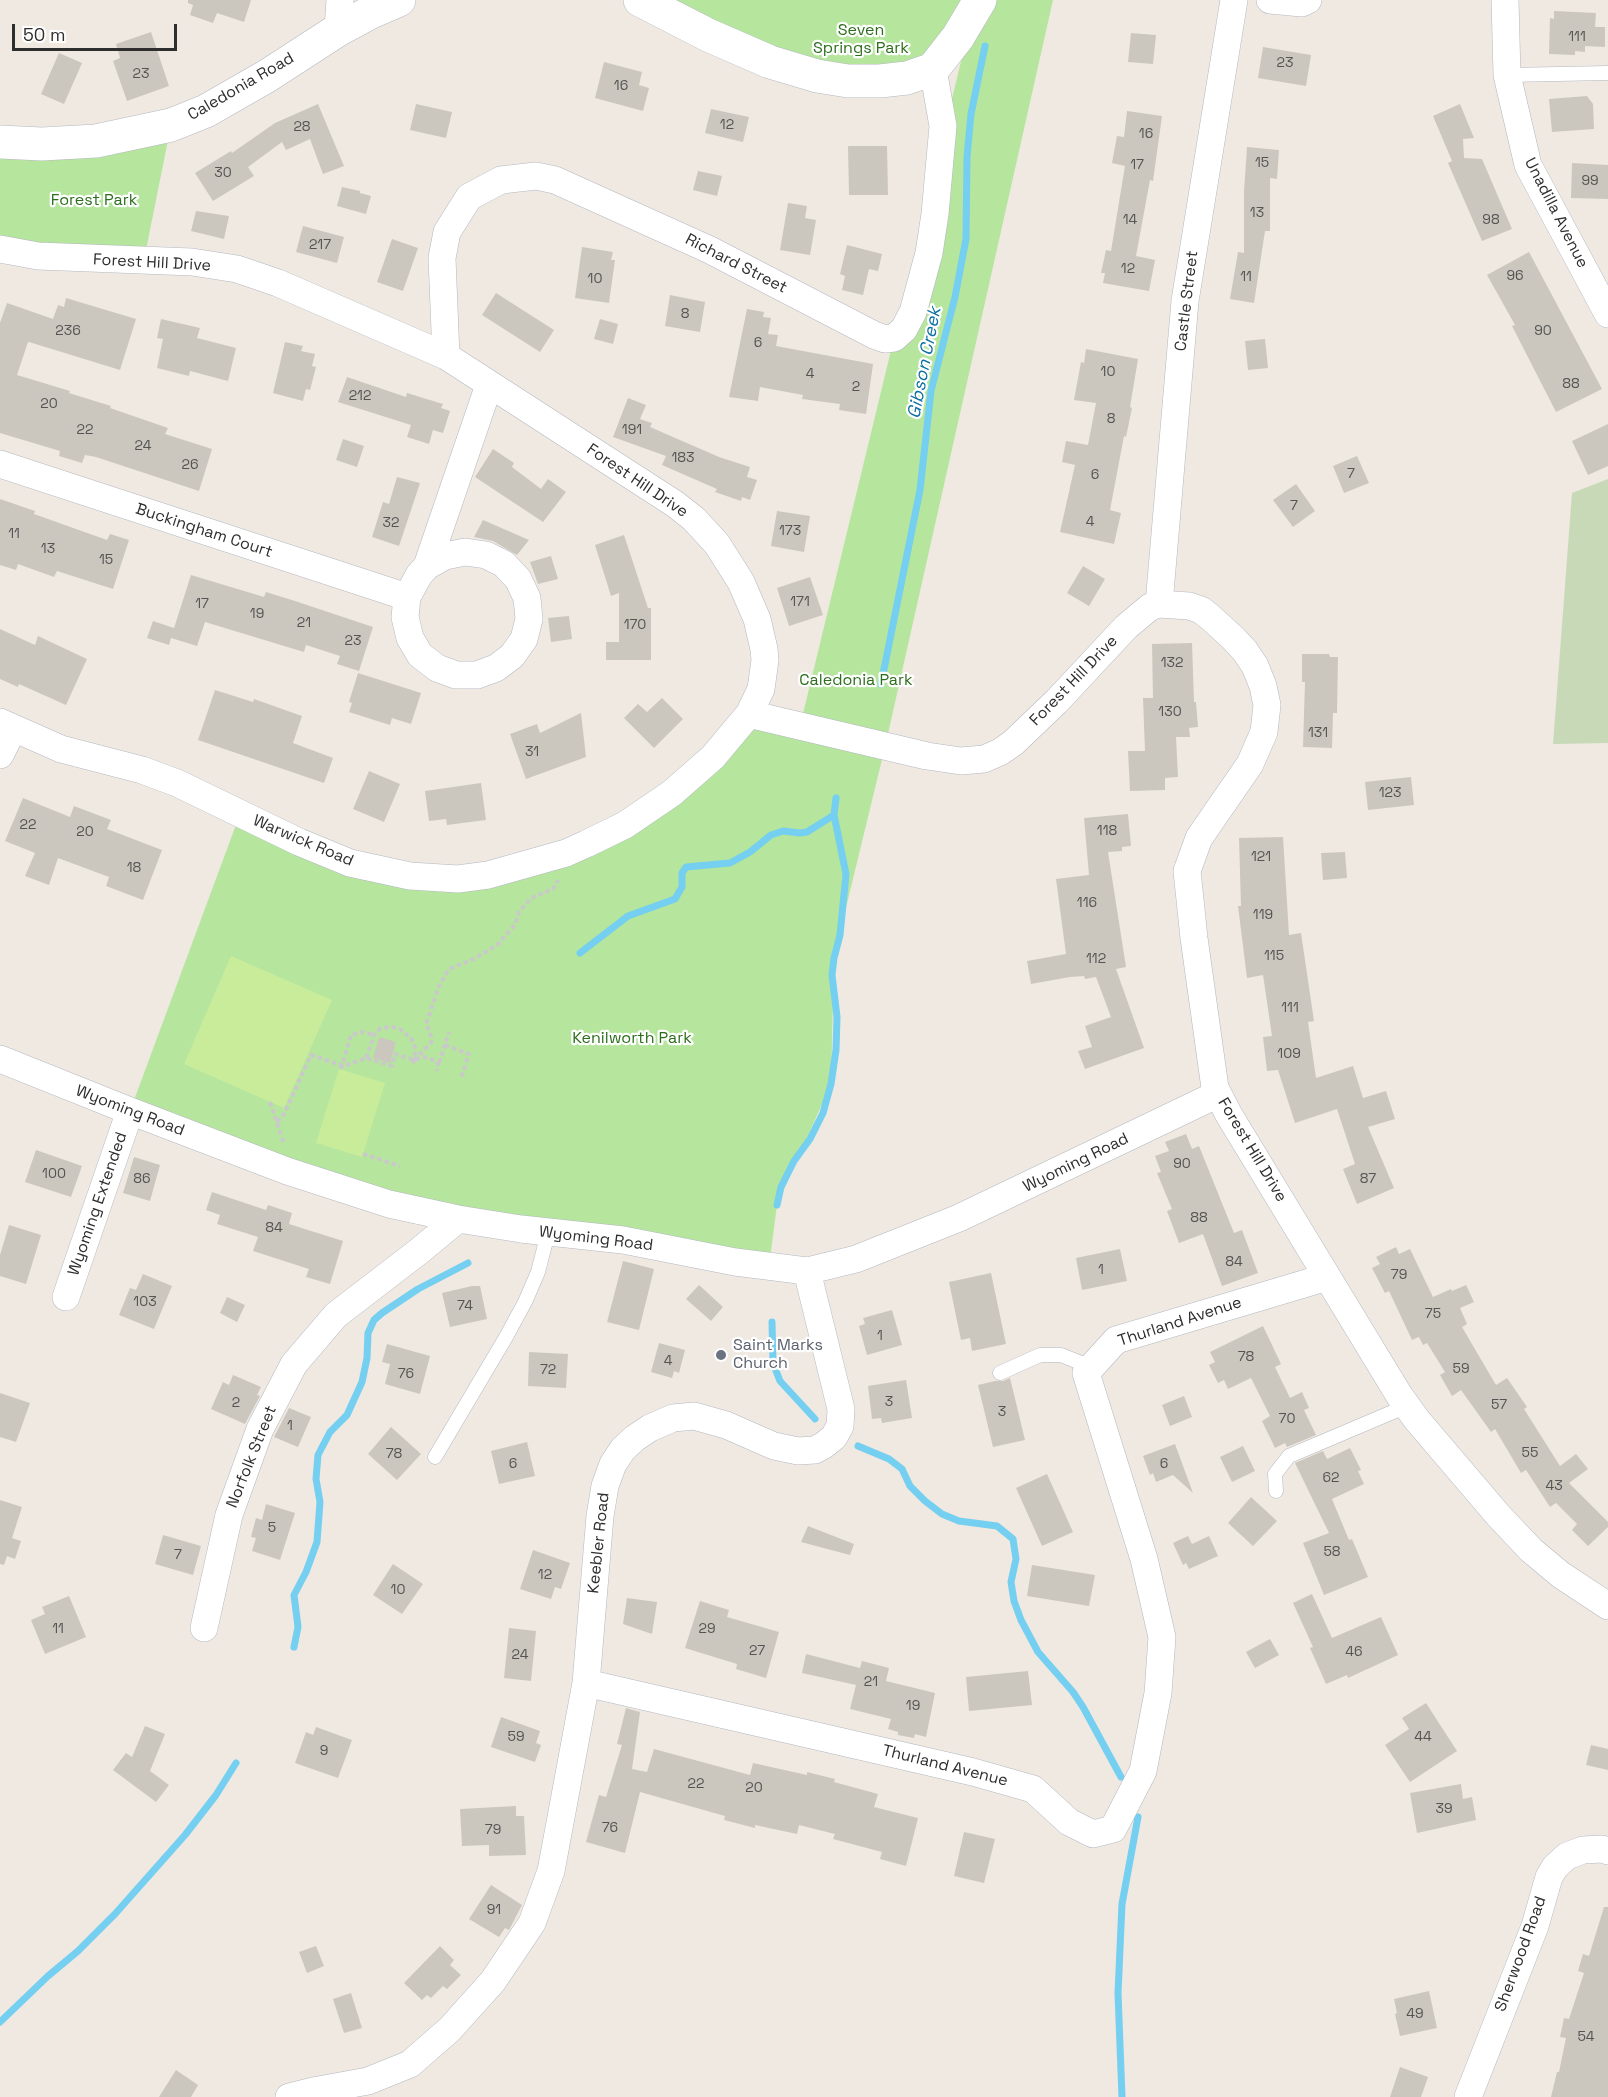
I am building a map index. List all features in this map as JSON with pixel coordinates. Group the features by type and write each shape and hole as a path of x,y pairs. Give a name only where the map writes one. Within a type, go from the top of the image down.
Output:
{"street":[{"name":"Caledonia Road","path":"0,142 42,144 96,141 171,125 206,111 267,76 339,15 371,12 399,0"},
{"path":"640,0 708,36 770,62 848,81 907,78 933,69 958,37 980,0"},
{"name":"Castle Street","path":"1159,604 1185,301 1234,0"},
{"path":"1270,0 1302,3 1308,0"},
{"name":"Unadilla Avenue","path":"1505,0 1507,75 1528,165 1608,314"},
{"name":"Richard Street","path":"446,356 442,258 447,232 469,197 501,180 536,176 555,180 710,250 874,335 885,339 894,338 904,329 913,312 929,253 935,214 943,126 933,69"},
{"name":"Forest Hill Drive","path":"0,249 38,256 90,260 192,262 237,270 278,283 446,356 675,504 694,519 717,544 731,564 750,600 764,649 761,689 749,714 927,756 961,761 984,759 1013,743 1057,701 1141,613 1159,604 1189,606 1201,610 1224,629 1245,651 1255,666 1267,705 1260,746 1199,838 1187,871 1212,1071 1218,1094 1407,1406 1498,1515 1531,1550 1561,1575 1608,1606"},
{"path":"427,566 489,385"},
{"name":"Buckingham Court","path":"0,464 407,597"},
{"path":"465,552 486,555 504,564 518,579 527,598 529,619 524,639 512,656 496,668 477,675 456,675 437,668 420,655 410,638 405,617 407,597 419,575 427,566 445,556 465,552"},
{"name":"Warwick Road","path":"5,724 61,749 142,770 177,783 299,842 350,863 410,876 458,879 488,875 566,853 625,825 672,793 700,770 749,714"},
{"path":"0,755 7,741 5,724"},
{"name":"Wyoming Road","path":"0,1059 287,1171 389,1203 458,1219 548,1233 623,1240 735,1262 807,1271 856,1260 959,1218 1218,1094"},
{"name":"Wyoming Extended","path":"66,1297 130,1111"},
{"name":"Norfolk Street","path":"204,1628 229,1515 260,1429 294,1364 336,1314 458,1219"},
{"name":"Keebler Road","path":"586,1683 600,1516 607,1479 623,1449 650,1428 673,1418 694,1416 726,1425 774,1446 798,1451 815,1450 824,1446 834,1437 840,1426 842,1409 807,1271"},
{"name":"Thurland Avenue","path":"586,1683 973,1772 1033,1789 1069,1822 1093,1834 1113,1829 1143,1771 1158,1693 1162,1637 1144,1559 1086,1373 1116,1340 1328,1277"},
{"path":"289,2097 368,2081 410,2064 450,2029 493,1981 532,1923 551,1871 586,1683"},
{"name":"Sherwood Road","path":"1468,2097 1535,1926 1549,1877 1555,1867 1567,1856 1583,1850 1608,1851"}],"lane":[{"path":"1507,75 1608,73"},
{"path":"435,1457 525,1302 538,1272 548,1233"},
{"path":"1000,1372 1040,1355 1061,1355 1081,1363 1086,1373"},
{"path":"1276,1491 1275,1474 1289,1456 1407,1406"}],"path":[{"path":"414,1062 431,1043 432,1039 426,1024 439,986 449,969 474,959 497,945 515,925 519,912 531,898 553,889"},
{"path":"366,1058 374,1035 381,1028 400,1029 411,1038 415,1045 414,1062"},
{"path":"341,1067 351,1035 362,1032 374,1035"},
{"path":"437,1071 449,1032"},
{"path":"445,1046 469,1054 461,1079"},
{"path":"277,1122 284,1114 311,1055 341,1067 366,1058 392,1066 395,1054 414,1062 424,1057 433,1059 438,1064"},
{"path":"270,1102 289,1160 287,1171"},
{"path":"363,1154 400,1166"}],"green space":[{"name":"Kenilworth Park","path":"640,0 1053,0 885,747 834,957 831,1084 777,1205 769,1266 495,1225 130,1111 240,814 436,879 625,825 749,714 800,726 973,12 946,54 848,81"},
{"name":"Forest Park","path":"171,125 144,260 0,249 0,142"},
{"path":"1608,479 1608,743 1553,744 1572,493"},
{"path":"231,956 332,1000 284,1108 184,1064"},
{"path":"339,1069 385,1083 362,1157 316,1143"}],"building":[{"path":"188,0 251,0 244,22 217,13 213,23 190,15 193,5 188,3"},
{"path":"1554,11 1596,13 1595,27 1605,27 1605,47 1585,46 1585,52 1575,51 1575,55 1549,54 1550,18 1554,19"},
{"path":"151,32 169,86 127,101 113,61 120,58 116,44"},
{"path":"1131,33 1156,35 1153,64 1128,62"},
{"path":"1263,47 1311,55 1306,86 1258,78"},
{"path":"59,53 82,63 64,104 41,94"},
{"path":"604,62 642,72 639,85 649,88 643,111 595,98"},
{"path":"1587,96 1593,104 1594,129 1552,132 1549,99"},
{"path":"318,104 344,166 323,174 310,139 286,150 282,142 248,167 254,176 213,201 195,173 231,151 232,153 275,123"},
{"path":"416,104 452,112 446,138 410,130"},
{"path":"1460,104 1474,138 1463,139 1464,158 1482,159 1512,229 1482,241 1448,163 1452,161 1433,116"},
{"path":"711,109 749,117 743,142 705,133"},
{"path":"1127,111 1162,116 1153,181 1150,180 1136,256 1155,260 1149,291 1103,283 1105,273 1101,273 1106,250 1111,251 1125,166 1112,163 1117,136 1124,137"},
{"path":"848,146 887,146 888,195 849,195"},
{"path":"1247,147 1279,150 1277,179 1270,178 1270,231 1265,231 1254,303 1230,299 1238,252 1244,253"},
{"path":"1572,163 1608,165 1608,199 1571,198"},
{"path":"698,171 722,176 717,196 693,190"},
{"path":"342,187 371,196 366,214 337,206"},
{"path":"788,203 807,206 805,218 816,220 810,255 780,250"},
{"path":"196,211 229,216 224,239 191,231"},
{"path":"303,226 344,237 337,263 296,252"},
{"path":"392,239 418,248 403,291 377,282"},
{"path":"847,245 882,254 878,271 869,269 863,295 842,290 845,276 840,274"},
{"path":"582,247 613,252 611,260 615,260 609,303 575,298"},
{"path":"1529,252 1602,389 1556,412 1512,326 1515,325 1487,275"},
{"path":"496,293 554,330 540,352 482,315"},
{"path":"670,295 705,302 700,332 665,326"},
{"path":"66,298 136,319 120,370 28,342 17,375 111,406 110,408 168,428 165,434 212,449 199,491 96,457 85,455 82,463 59,456 60,451 0,433 0,323 7,303 53,319 58,305 64,307"},
{"path":"747,309 764,312 763,317 771,318 768,334 778,335 776,346 873,364 866,414 839,410 840,404 802,399 803,395 760,387 758,401 729,397"},
{"path":"161,319 200,328 197,338 236,348 228,381 190,371 189,376 157,368 163,339 157,338"},
{"path":"600,319 618,324 613,344 594,339"},
{"path":"1265,339 1268,368 1248,370 1245,341"},
{"path":"285,342 303,346 301,351 315,354 312,366 316,367 310,390 306,389 303,401 273,393"},
{"path":"1086,349 1138,359 1130,407 1132,408 1126,437 1124,436 1110,510 1121,513 1114,544 1060,532 1075,465 1062,462 1066,441 1088,445 1096,403 1074,400 1081,362 1084,363"},
{"path":"347,377 406,397 407,393 443,404 441,408 450,411 443,433 433,430 429,444 407,437 411,425 338,402"},
{"path":"628,398 646,405 640,419 652,423 650,427 719,457 750,467 747,477 757,480 750,500 742,497 741,501 715,492 717,489 662,465 666,456 613,437"},
{"path":"1608,424 1608,466 1588,475 1572,441"},
{"path":"343,439 364,446 357,467 336,460"},
{"path":"493,449 514,463 512,467 541,489 548,479 566,492 543,522 475,477"},
{"path":"1357,456 1369,483 1344,493 1333,466"},
{"path":"397,477 420,483 399,546 372,537 383,502 389,504"},
{"path":"1296,484 1315,511 1293,527 1273,500"},
{"path":"0,499 35,511 34,514 107,540 110,534 129,540 113,589 57,571 54,577 18,564 16,570 0,565"},
{"path":"777,511 810,516 804,552 771,546"},
{"path":"483,520 529,540 517,555 493,541 474,537"},
{"path":"624,535 648,608 651,608 651,660 606,660 606,642 619,642 619,593 611,596 595,545"},
{"path":"551,556 558,579 538,584 530,562"},
{"path":"1083,566 1105,579 1089,606 1067,593"},
{"path":"191,575 264,597 266,592 373,627 359,671 337,664 340,656 306,645 304,652 205,622 197,646 171,638 169,645 147,638 153,621 174,628"},
{"path":"810,577 823,615 789,626 777,588"},
{"path":"569,616 572,639 551,642 548,618"},
{"path":"0,629 35,645 38,636 87,659 66,705 19,684 18,687 0,679"},
{"path":"1192,643 1194,702 1196,702 1198,727 1189,728 1190,737 1176,737 1178,777 1165,778 1165,790 1130,791 1128,751 1145,751 1143,698 1153,698 1152,644"},
{"path":"1302,654 1329,654 1330,657 1338,657 1337,713 1333,713 1332,748 1303,747 1305,682 1302,682"},
{"path":"358,673 421,693 411,724 392,718 390,725 349,712 352,703 349,702"},
{"path":"215,690 253,702 254,699 302,716 293,743 333,758 324,783 198,740"},
{"path":"662,698 683,719 654,748 624,718 638,704 647,712"},
{"path":"581,713 586,757 526,779 510,734 537,724 540,733"},
{"path":"369,771 400,784 384,822 353,809"},
{"path":"1411,777 1414,805 1368,810 1365,782"},
{"path":"481,783 486,820 447,825 446,819 429,821 425,791"},
{"path":"23,798 70,817 74,806 111,820 107,829 162,850 143,900 106,886 109,877 58,858 49,885 25,876 35,853 5,841"},
{"path":"1128,814 1131,846 1122,847 1122,851 1108,852 1126,967 1116,969 1144,1048 1085,1069 1078,1051 1092,1047 1085,1026 1111,1017 1096,977 1085,979 1084,976 1070,977 1031,984 1027,961 1066,954 1056,879 1089,875 1084,818"},
{"path":"1283,837 1289,935 1301,933 1314,1021 1308,1022 1316,1078 1353,1066 1363,1098 1386,1091 1395,1119 1368,1127 1394,1188 1357,1204 1343,1169 1355,1164 1337,1109 1295,1123 1278,1070 1267,1071 1263,1037 1272,1036 1263,975 1247,978 1238,906 1241,906 1239,838"},
{"path":"1345,852 1347,878 1323,880 1321,853"},
{"path":"379,1037 396,1042 390,1063 373,1058"},
{"path":"1186,1134 1192,1149 1199,1146 1234,1233 1242,1230 1258,1273 1222,1286 1203,1234 1179,1243 1167,1211 1172,1209 1157,1173 1161,1172 1155,1156 1169,1151 1165,1142"},
{"path":"36,1150 82,1166 71,1197 25,1182"},
{"path":"134,1157 160,1165 150,1201 123,1193"},
{"path":"212,1192 266,1210 268,1205 292,1213 289,1224 343,1241 330,1284 306,1277 309,1269 253,1251 258,1237 217,1224 220,1215 206,1210"},
{"path":"9,1225 41,1235 26,1284 0,1276 0,1255"},
{"path":"1396,1247 1399,1254 1410,1249 1433,1297 1466,1285 1474,1302 1460,1308 1467,1324 1462,1327 1496,1385 1507,1378 1527,1407 1524,1409 1560,1466 1576,1454 1588,1469 1569,1483 1608,1522 1608,1527 1588,1546 1572,1530 1577,1524 1556,1503 1550,1507 1526,1470 1521,1473 1495,1429 1491,1432 1461,1390 1452,1396 1440,1375 1445,1372 1427,1343 1423,1345 1419,1337 1412,1340 1389,1291 1385,1293 1372,1268 1380,1264 1376,1257"},
{"path":"1120,1249 1127,1281 1082,1290 1076,1258"},
{"path":"623,1261 654,1269 639,1330 607,1322"},
{"path":"991,1273 1006,1344 972,1351 970,1338 961,1340 949,1282"},
{"path":"143,1274 172,1286 154,1329 119,1315 130,1288 136,1290"},
{"path":"699,1285 723,1307 711,1321 686,1299"},
{"path":"480,1286 487,1319 450,1327 442,1293"},
{"path":"227,1297 245,1305 237,1322 220,1313"},
{"path":"892,1310 902,1345 867,1355 859,1326 865,1324 863,1318"},
{"path":"1263,1326 1281,1364 1275,1367 1290,1398 1302,1392 1309,1408 1304,1410 1316,1435 1287,1447 1285,1443 1275,1448 1262,1421 1270,1416 1251,1378 1228,1389 1224,1380 1218,1383 1209,1365 1215,1362 1210,1352"},
{"path":"659,1343 685,1350 679,1373 674,1371 672,1378 651,1372"},
{"path":"387,1344 430,1356 420,1394 385,1384 390,1364 382,1362"},
{"path":"529,1352 568,1354 566,1388 528,1386"},
{"path":"233,1375 261,1387 257,1395 260,1396 245,1424 211,1409 223,1382 229,1385"},
{"path":"1010,1378 1025,1440 993,1447 978,1385"},
{"path":"906,1380 912,1418 882,1423 881,1418 872,1419 868,1386"},
{"path":"0,1393 30,1403 16,1442 0,1437"},
{"path":"1184,1396 1192,1417 1170,1426 1162,1405"},
{"path":"289,1408 311,1417 298,1447 274,1437"},
{"path":"391,1427 421,1454 397,1480 368,1454"},
{"path":"527,1442 535,1476 499,1484 491,1451"},
{"path":"1175,1444 1193,1493 1173,1475 1156,1482 1153,1473 1150,1475 1143,1456"},
{"path":"1243,1446 1255,1471 1232,1482 1220,1457"},
{"path":"1350,1448 1361,1470 1358,1471 1364,1484 1332,1499 1368,1577 1324,1595 1303,1543 1329,1533 1295,1463 1323,1451 1327,1459"},
{"path":"1047,1474 1073,1532 1042,1546 1016,1488"},
{"path":"1251,1497 1277,1521 1253,1546 1228,1523"},
{"path":"0,1500 22,1507 12,1538 21,1541 15,1559 7,1556 4,1565 0,1564"},
{"path":"266,1504 295,1513 280,1560 252,1551 256,1538 251,1537 256,1518 262,1520"},
{"path":"808,1526 854,1544 850,1555 801,1542"},
{"path":"163,1535 201,1546 193,1575 155,1564"},
{"path":"1188,1536 1192,1544 1209,1536 1218,1556 1189,1569 1186,1563 1183,1565 1173,1543"},
{"path":"533,1550 570,1563 561,1589 555,1587 551,1599 520,1589"},
{"path":"393,1564 423,1584 402,1614 373,1595"},
{"path":"1032,1565 1095,1575 1089,1606 1027,1596"},
{"path":"1312,1594 1332,1638 1381,1617 1398,1655 1348,1678 1347,1675 1326,1684 1310,1648 1313,1647 1293,1603"},
{"path":"69,1596 86,1637 45,1654 31,1620 45,1614 42,1607"},
{"path":"627,1598 657,1602 652,1634 623,1624"},
{"path":"700,1601 729,1610 727,1617 779,1632 766,1678 736,1669 737,1664 685,1648"},
{"path":"509,1628 536,1631 531,1681 504,1678"},
{"path":"1270,1639 1279,1655 1255,1668 1246,1652"},
{"path":"806,1654 860,1668 862,1661 889,1668 886,1681 935,1693 926,1737 915,1734 914,1738 898,1735 898,1732 888,1729 891,1719 850,1709 856,1685 802,1673"},
{"path":"1028,1671 1032,1705 969,1711 966,1677"},
{"path":"1426,1703 1457,1751 1410,1782 1385,1745 1409,1729 1402,1718"},
{"path":"626,1708 640,1712 632,1769 647,1772 654,1749 750,1775 753,1763 807,1775 807,1772 878,1794 874,1807 918,1818 906,1866 880,1859 882,1852 833,1839 835,1834 799,1825 797,1834 755,1825 755,1828 724,1820 725,1816 640,1792 625,1853 586,1842 599,1795 606,1797 622,1745 617,1744"},
{"path":"501,1717 540,1731 536,1743 541,1745 535,1762 491,1747"},
{"path":"145,1726 165,1734 150,1771 169,1785 156,1802 113,1770 126,1753 132,1757"},
{"path":"316,1727 352,1740 338,1778 295,1763 306,1732 313,1735"},
{"path":"1591,1745 1608,1749 1608,1770 1586,1765"},
{"path":"1461,1784 1463,1799 1472,1797 1476,1820 1417,1833 1410,1793"},
{"path":"516,1806 516,1816 524,1816 526,1855 489,1856 489,1845 462,1846 460,1809"},
{"path":"964,1832 995,1839 984,1883 954,1876"},
{"path":"491,1885 522,1905 509,1930 505,1928 499,1937 469,1919"},
{"path":"1604,1907 1608,1907 1608,2097 1551,2097 1566,2038 1560,2037 1564,2018 1569,2019 1584,1973 1578,1971 1583,1954 1589,1956"},
{"path":"316,1946 324,1966 307,1973 299,1952"},
{"path":"440,1946 454,1960 450,1965 461,1975 447,1989 443,1986 431,1998 427,1995 422,2000 404,1983"},
{"path":"1429,1991 1437,2028 1400,2036 1394,1999"},
{"path":"351,1993 362,2028 344,2033 333,1999"},
{"path":"1400,2067 1428,2077 1421,2097 1390,2097"},
{"path":"176,2070 198,2085 191,2097 159,2097"}],"waterway":[{"name":"Gibson Creek","path":"881,684 920,490 931,391 955,297 966,239 967,157 971,114 985,46"},
{"path":"777,1205 781,1187 823,1113 831,1084 836,1050 837,1017 832,975 840,935 846,874 834,815 836,798"},
{"path":"580,953 628,916 675,899 682,887 682,873 686,867 730,863 750,852 771,835 783,831 807,832 834,815"},
{"path":"294,1647 298,1627 294,1595 306,1572 317,1542 320,1502 316,1479 318,1455 330,1432 347,1415 362,1382 367,1358 368,1333 374,1320 382,1313 418,1289 468,1263"},
{"path":"772,1322 773,1363 780,1381 815,1419"},
{"path":"858,1446 889,1459 902,1469 910,1486 942,1514 959,1521 997,1526 1013,1539 1016,1559 1011,1582 1014,1601 1021,1620 1038,1652 1083,1707 1121,1777"},
{"path":"0,2022 115,1914 185,1835 216,1795 236,1763"},
{"path":"1122,2097 1118,1993 1122,1904 1138,1817"}],"place":[{"name":"Saint Marks Church","path":"721,1355"}],"park label":[{"name":"Seven Springs Park","path":"861,40"},
{"name":"Caledonia Park","path":"856,681"}]}
